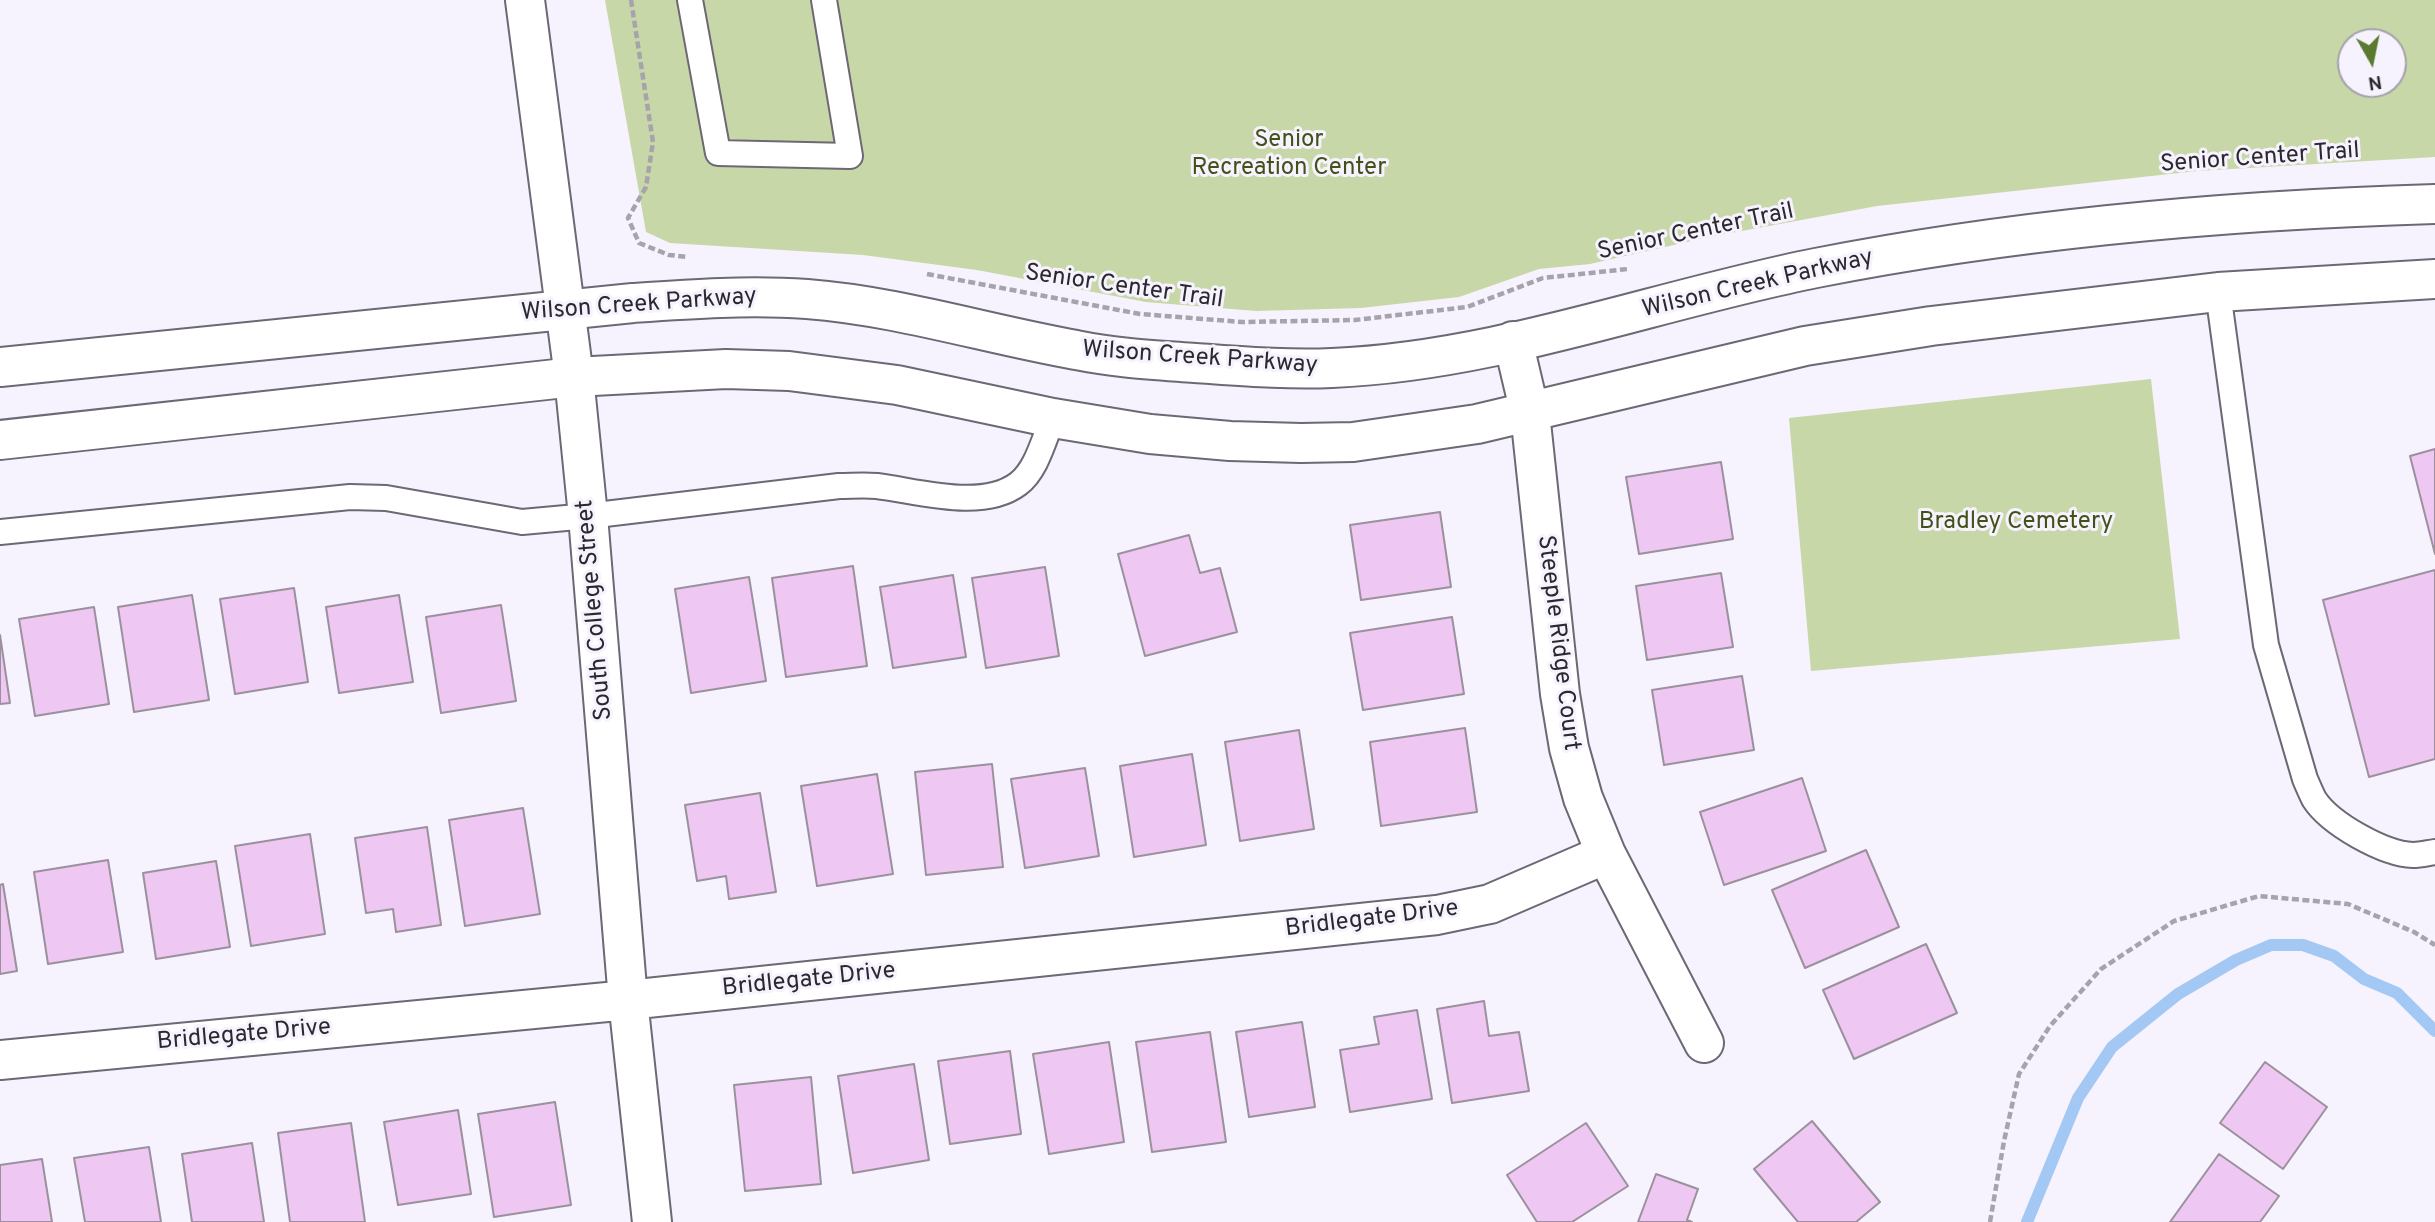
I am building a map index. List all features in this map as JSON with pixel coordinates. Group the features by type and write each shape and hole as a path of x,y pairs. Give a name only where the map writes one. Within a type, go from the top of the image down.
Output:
{"main road":[{"name":"South College Street","path":"525,0 574,377 628,1000 652,1222"},
{"name":"Wilson Creek Parkway","path":"0,367 566,309 711,297 808,299 921,316 1079,351 1133,358 1272,368 1334,368 1393,362 1513,341 1812,269 1917,250 2021,235 2245,212 2435,204"},
{"path":"0,440 574,377 726,369 789,371 897,385 1052,418 1150,434 1230,441 1353,442 1477,424 1805,346 1931,326 2218,292 2435,279"},
{"name":"Steeple Ridge Court","path":"1513,341 1530,413 1560,694 1569,748 1583,799 1606,854 1704,1043"},
{"name":"Bridlegate Drive","path":"0,1060 628,1000 1437,915 1490,904 1606,854"}],"lane":[{"path":"690,0 718,153 850,156 824,0"},
{"path":"2218,292 2266,645 2305,779 2315,800 2347,831 2394,851 2413,855 2435,852"},
{"path":"0,532 349,497 386,498 522,522 839,486 873,486 954,497 984,497 1020,484 1031,469 1052,418"}],"path":[{"path":"631,0 653,142 646,187 628,218 639,243 669,255 691,257"},
{"name":"Senior Center Trail","path":"925,274 1140,314 1242,322 1354,320 1467,307 1544,278 1638,267"},
{"path":"1990,1222 2019,1074 2050,1026 2101,969 2174,920 2259,896 2348,904 2414,932 2435,945"}],"green space":[{"name":"Senior Recreation Center","path":"605,0 2435,0 2435,157 2197,171 1877,206 1709,237 1590,264 1539,269 1459,297 1361,308 1256,311 1146,302 977,270 863,255 670,243 646,232"},
{"name":"Bradley Cemetery","path":"2151,379 2180,639 1811,671 1789,418"}],"building":[{"path":"2435,449 2435,554 2410,456"},
{"path":"1721,462 1733,539 1639,554 1626,477"},
{"path":"1440,512 1451,587 1361,600 1350,525"},
{"path":"1189,535 1200,573 1220,568 1237,632 1145,656 1118,554"},
{"path":"853,566 867,666 786,677 772,578"},
{"path":"1045,567 1059,656 986,668 972,578"},
{"path":"2435,570 2435,759 2369,777 2323,600"},
{"path":"1721,573 1733,647 1647,660 1636,586"},
{"path":"953,575 966,657 893,668 880,587"},
{"path":"749,577 766,681 691,693 675,589"},
{"path":"294,588 308,682 235,694 220,599"},
{"path":"192,595 209,700 134,712 118,607"},
{"path":"399,595 413,682 339,693 326,607"},
{"path":"501,605 516,701 441,713 426,617"},
{"path":"94,607 109,704 35,716 19,619"},
{"path":"1452,617 1464,694 1363,710 1350,633"},
{"path":"0,635 10,703 0,704"},
{"path":"1742,676 1754,750 1664,765 1652,690"},
{"path":"1465,728 1477,812 1381,826 1370,742"},
{"path":"1299,730 1314,829 1240,841 1225,742"},
{"path":"1192,754 1206,845 1134,857 1120,766"},
{"path":"992,764 1003,867 926,875 915,772"},
{"path":"1085,768 1099,856 1025,868 1011,779"},
{"path":"877,774 893,874 817,886 801,786"},
{"path":"1802,778 1826,851 1724,885 1700,812"},
{"path":"760,793 776,892 729,899 726,876 697,881 685,805"},
{"path":"523,808 540,914 465,926 449,820"},
{"path":"427,827 441,925 396,932 393,909 366,913 355,838"},
{"path":"310,834 325,934 251,946 235,846"},
{"path":"1866,850 1899,927 1805,968 1772,890"},
{"path":"108,860 123,952 48,964 34,872"},
{"path":"216,861 230,947 156,959 143,873"},
{"path":"3,884 17,971 0,974 0,885"},
{"path":"1926,944 1957,1013 1854,1059 1823,990"},
{"path":"1484,1001 1489,1036 1519,1032 1529,1091 1452,1103 1437,1009"},
{"path":"1417,1010 1432,1099 1350,1112 1340,1050 1379,1044 1374,1017"},
{"path":"1302,1022 1315,1107 1249,1117 1236,1032"},
{"path":"1210,1032 1226,1142 1152,1152 1136,1042"},
{"path":"1109,1042 1124,1142 1049,1154 1033,1054"},
{"path":"1010,1051 1021,1134 950,1144 938,1061"},
{"path":"2265,1062 2327,1107 2283,1169 2220,1123"},
{"path":"914,1064 929,1160 853,1173 838,1076"},
{"path":"811,1077 821,1184 745,1191 734,1085"},
{"path":"555,1102 571,1205 494,1217 478,1114"},
{"path":"458,1110 471,1194 398,1205 384,1122"},
{"path":"1812,1121 1880,1202 1856,1222 1798,1222 1754,1169"},
{"path":"351,1123 365,1222 290,1222 278,1133"},
{"path":"1586,1123 1628,1186 1572,1222 1537,1222 1507,1175"},
{"path":"252,1143 264,1222 192,1222 182,1154"},
{"path":"149,1147 161,1222 85,1222 74,1158"},
{"path":"2219,1154 2279,1196 2260,1222 2170,1222"},
{"path":"42,1159 52,1222 0,1222 0,1165"},
{"path":"1656,1174 1698,1189 1687,1220 1692,1222 1638,1222"}],"waterway":[{"path":"2027,1222 2078,1098 2112,1047 2178,994 2236,960 2271,945 2303,945 2334,956 2364,979 2397,993 2435,1031"}]}
